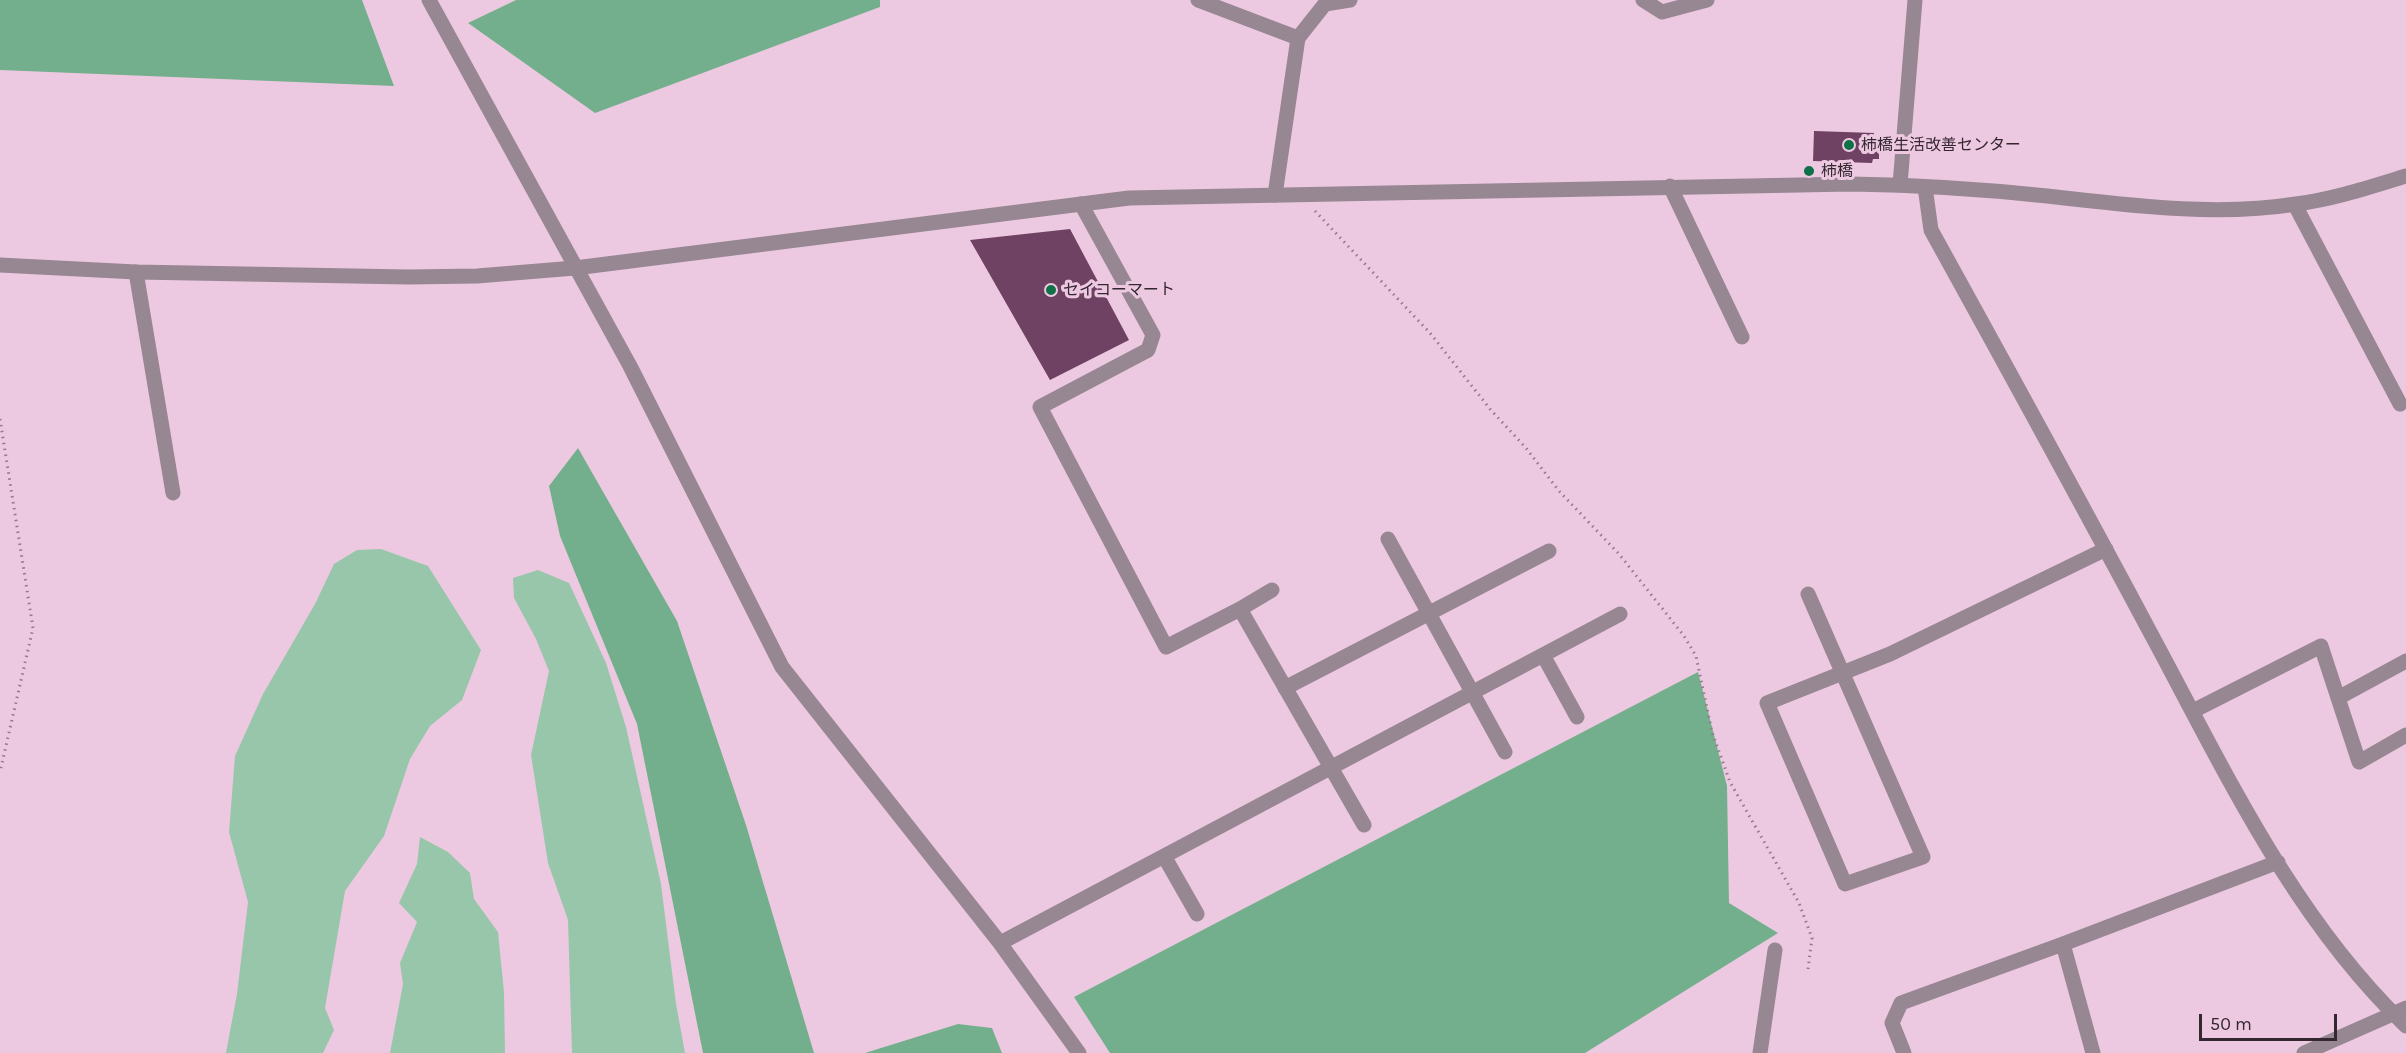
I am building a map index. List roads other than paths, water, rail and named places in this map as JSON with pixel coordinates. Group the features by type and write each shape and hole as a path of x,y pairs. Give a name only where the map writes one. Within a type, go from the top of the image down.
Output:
{"street":[{"path":"429,0 630,366 782,667 1000,943 1079,1053"},
{"path":"1198,0 1298,38"},
{"path":"1275,195 1298,38 1326,2 1350,0"},
{"path":"1643,0 1662,12 1707,0"},
{"path":"1900,185 1915,0"},
{"path":"0,265 136,272 408,277 477,276 575,268 1129,198 1670,186 1900,185 2178,208 2258,208 2295,205 2332,197 2406,176"},
{"path":"1670,186 1742,337"},
{"path":"1925,187 1931,230 2106,549 2247,813 2325,935 2400,1011 2406,1026"},
{"path":"1081,204 1153,335 1148,350 1040,407 1166,647 1272,590"},
{"path":"2295,205 2400,404"},
{"path":"136,272 173,493"},
{"path":"1388,539 1505,752"},
{"path":"1808,594 1844,673 1923,857 1845,884 1767,703 1844,673 1890,654 2106,549"},
{"path":"1285,688 1549,551"},
{"path":"1240,609 1364,825"},
{"path":"1000,943 1620,614"},
{"path":"2193,711 2321,646 2359,762 2406,735"},
{"path":"1543,655 1577,717"},
{"path":"2338,698 2406,661"},
{"path":"1164,856 1197,914"},
{"path":"1903,1053 1892,1023 1901,1003 2278,862"},
{"path":"2063,944 2093,1053"},
{"path":"1760,1053 1775,950"},
{"path":"2304,1053 2400,1011"}],"place":[{"name":"柿橋生活改善センター","path":"1849,145"},
{"name":"柿橋","path":"1809,171"},
{"name":"セイコーマート","path":"1051,290"}]}
